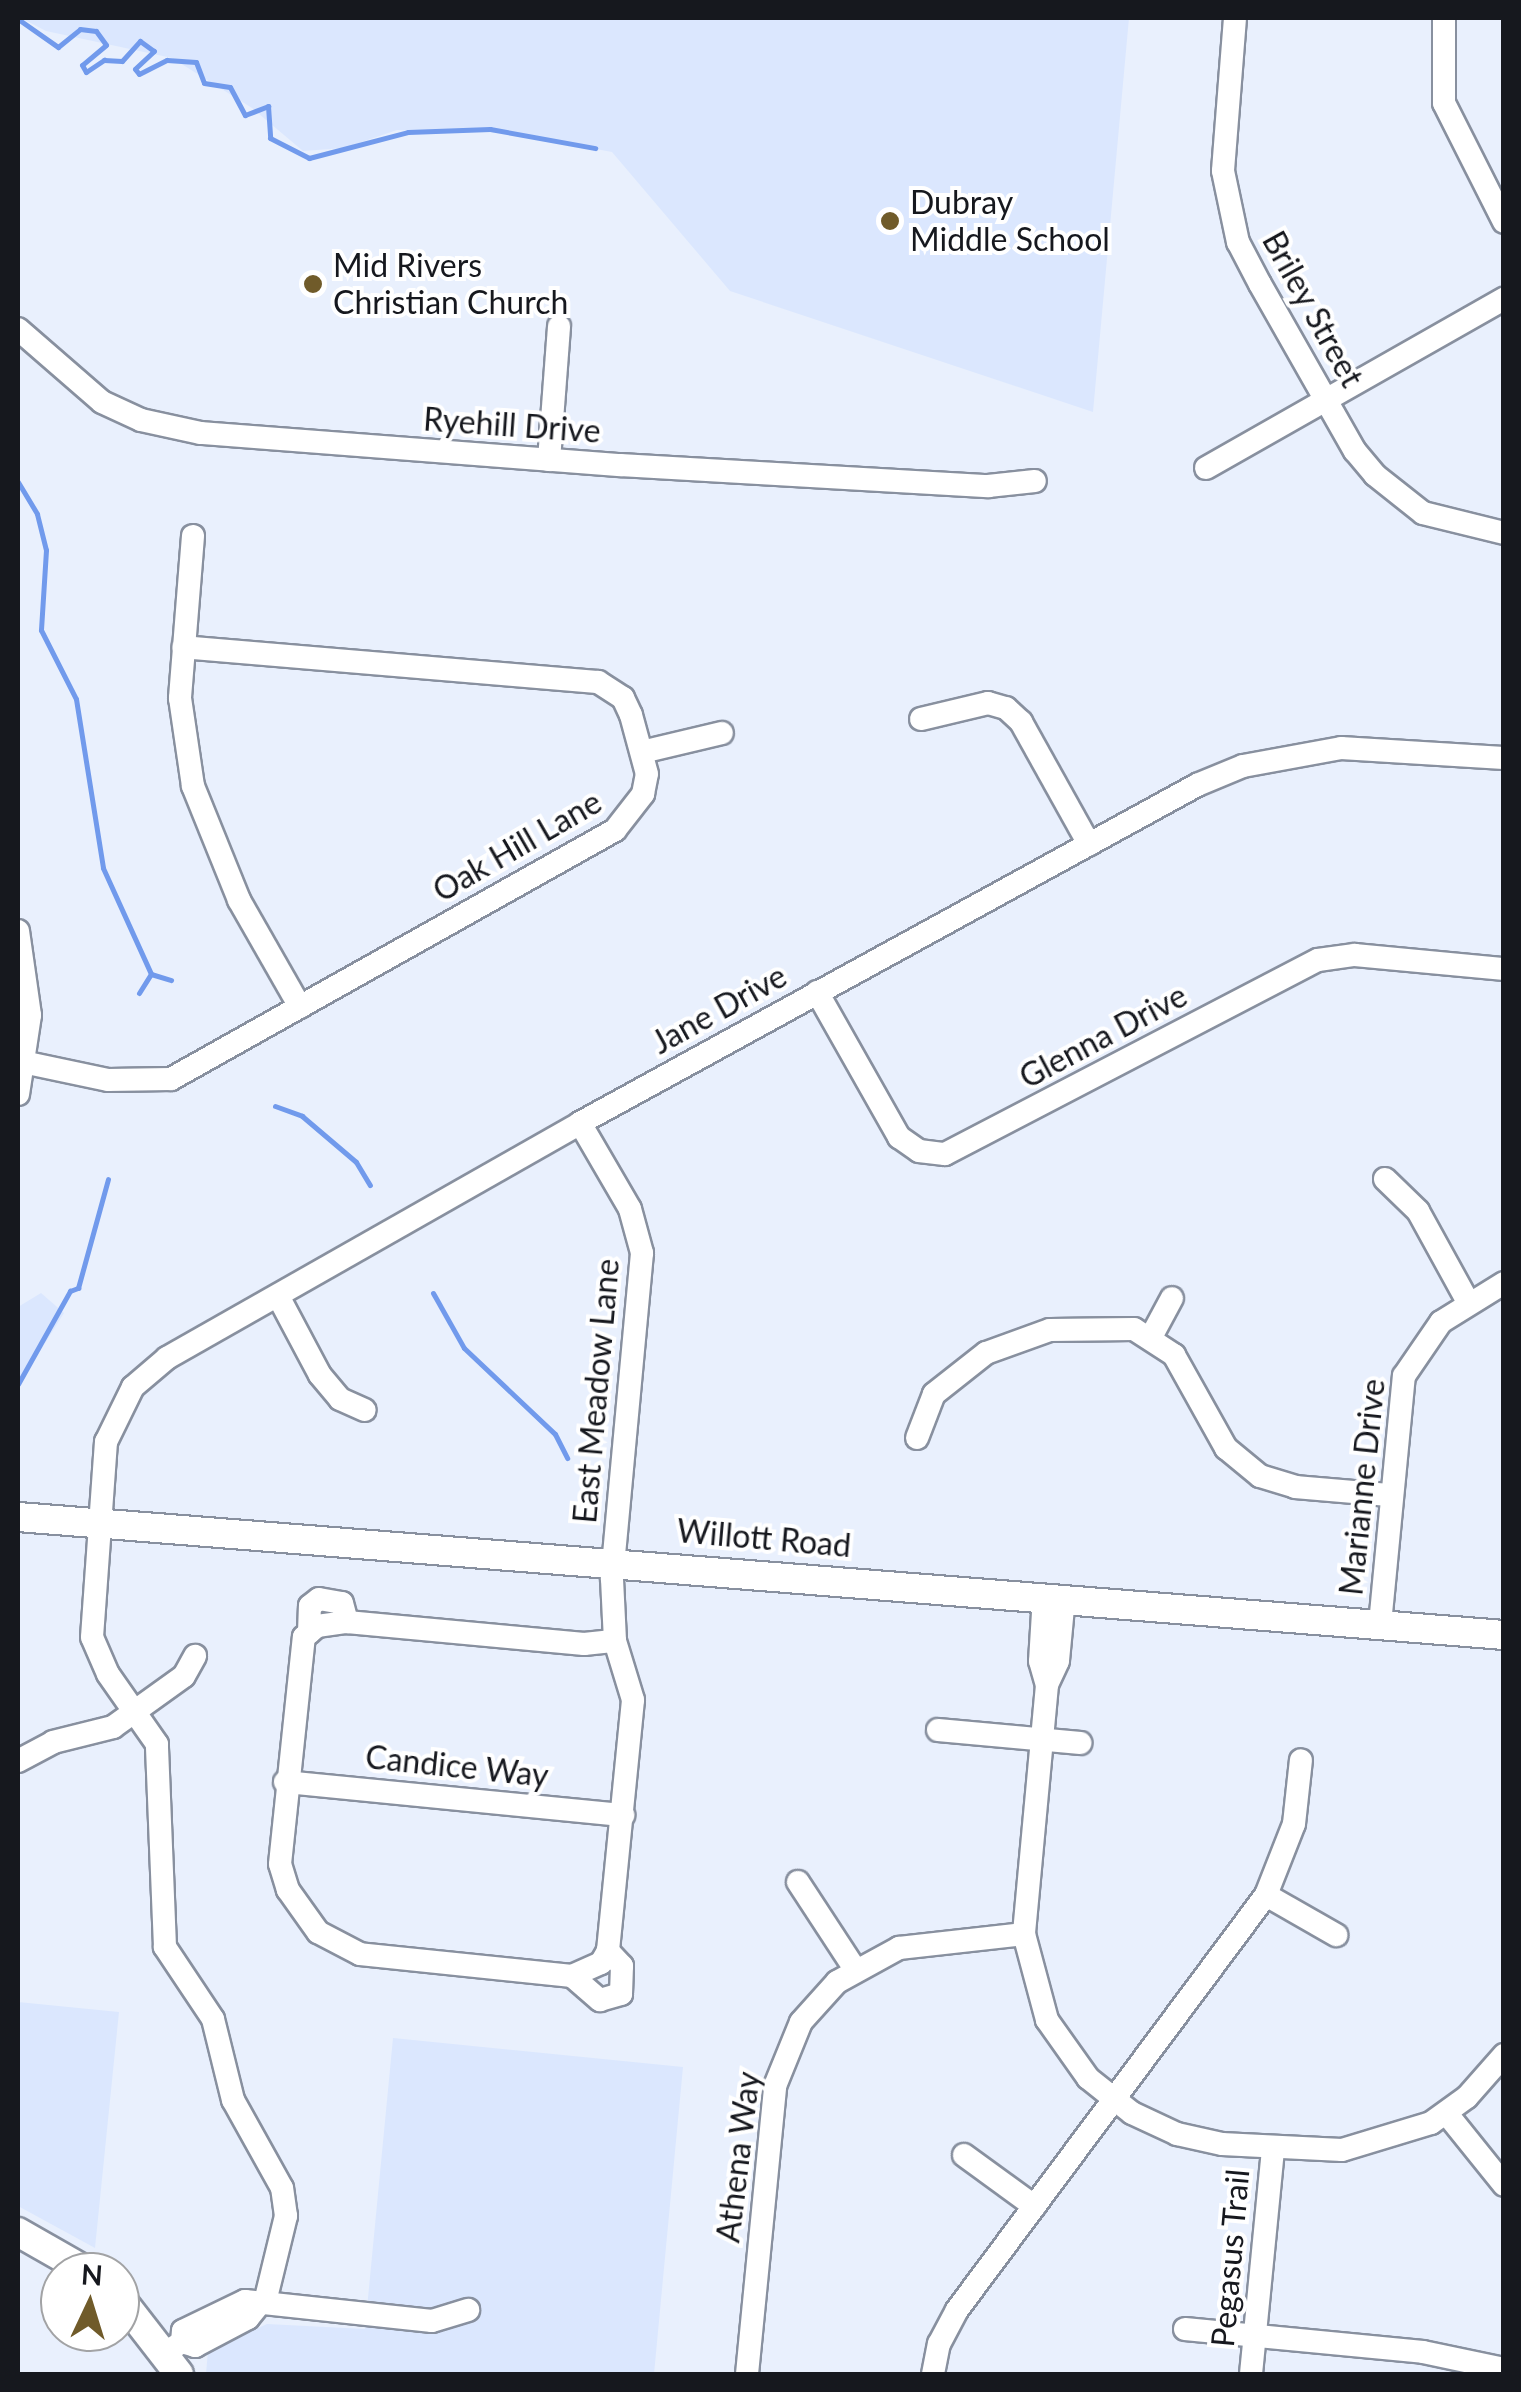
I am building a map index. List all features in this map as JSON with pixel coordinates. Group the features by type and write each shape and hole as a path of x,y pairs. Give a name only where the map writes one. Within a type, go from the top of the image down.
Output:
{"main road":[{"name":"Willott Road","path":"18,1517 614,1560 1504,1635"},
{"path":"18,2232 53,2252"},
{"path":"140,2319 175,2357"}],"street":[{"name":"Briley Street","path":"1235,18 1224,156 1230,215 1326,399 1355,451 1400,498 1452,524 1504,533"},
{"path":"1444,18 1444,103 1504,222"},
{"path":"1206,468 1504,300"},
{"path":"549,460 559,326"},
{"name":"Ryehill Drive","path":"18,329 79,388 166,426 549,460 988,486 1035,481"},
{"path":"192,536 183,647 186,746 203,816 240,900 300,1008"},
{"name":"Oak Hill Lane","path":"21,1062 108,1080 171,1079 615,830 643,794 642,752 622,698 598,682 183,647"},
{"path":"921,719 988,703 1006,708 1021,722 1088,844"},
{"path":"642,752 722,733"},
{"name":"Jane Drive","path":"263,2303 282,2239 282,2188 233,2100 213,2019 164,1947 159,1913 162,1765 136,1710 98,1658 92,1637 106,1442 133,1387 167,1358 580,1123 1197,785 1294,754 1380,748 1504,758"},
{"path":"18,931 30,1001 18,1094"},
{"name":"Glenna Drive","path":"817,992 900,1137 919,1151 945,1154 1318,960 1355,955 1504,969"},
{"name":"East Meadow Lane","path":"580,1123 630,1209 642,1253 614,1560 615,1641 633,1700 608,1951"},
{"path":"1385,1179 1418,1211 1468,1302"},
{"name":"Marianne Drive","path":"1380,1624 1389,1495 1404,1376 1424,1338 1468,1302 1504,1283"},
{"path":"278,1296 320,1374 340,1399 364,1410"},
{"path":"1151,1337 1172,1298"},
{"path":"917,1438 934,1394 1004,1346 1074,1327 1134,1329 1151,1337 1184,1369 1226,1448 1251,1470 1294,1487 1389,1495"},
{"path":"1054,1597 1058,1662 1048,1686 1024,1934 1047,2020 1074,2062 1113,2100 1177,2134 1273,2148 1368,2146 1447,2114 1504,2055"},
{"path":"572,1976 600,2000 621,1994 622,1966 608,1951 600,1963 572,1976 360,1954 318,1932 288,1890 280,1864 298,1654 308,1633 347,1622 584,1644 615,1641"},
{"path":"20,1756 112,1726 184,1676 195,1656"},
{"path":"938,1730 1080,1743"},
{"path":"933,2374 939,2344 958,2310 1266,1896 1294,1824 1301,1760"},
{"name":"Candice Way","path":"285,1782 623,1815"},
{"path":"798,1882 855,1969"},
{"path":"1266,1896 1336,1935"},
{"name":"Athena Way","path":"747,2374 775,2086 802,2022 855,1969 924,1942 1024,1934"},
{"path":"1447,2114 1504,2186"},
{"name":"Pegasus Trail","path":"1251,2374 1273,2148"},
{"path":"964,2155 1034,2206"},
{"path":"175,2357 183,2331 245,2301 432,2321 468,2310"},
{"path":"1185,2330 1423,2352 1504,2369"}],"shaded area":[{"name":"Dubray Middle School","path":"21,18 1129,18 1093,412 730,291 612,152 506,132 397,130 344,148 303,151 252,108 172,58 46,31"},
{"path":"41,1293 64,1313 18,1386 18,1307"},
{"path":"18,2002 119,2012 95,2248 18,2206"},
{"path":"393,2038 683,2067 654,2374 206,2374 208,2351 267,2324 365,2329"}],"waterway":[{"path":"18,19 58,47 80,29 96,31 106,45 82,65 86,72 104,60 122,61 140,41 154,51 135,69 139,74 167,60 196,62 204,83 230,87 245,115 268,106 270,138 309,158 408,132 490,129 595,148"},
{"path":"18,482 37,514 46,550 41,630 76,699 103,868 151,974 171,980"},
{"path":"139,993 151,974"},
{"path":"275,1106 302,1116 356,1162 370,1185"},
{"path":"18,1384 70,1291 78,1288 108,1179"},
{"path":"433,1293 464,1348 555,1434 567,1458"}],"place":[{"name":"Dubray Middle School","path":"890,221"},
{"name":"Mid Rivers Christian Church","path":"313,284"}]}
